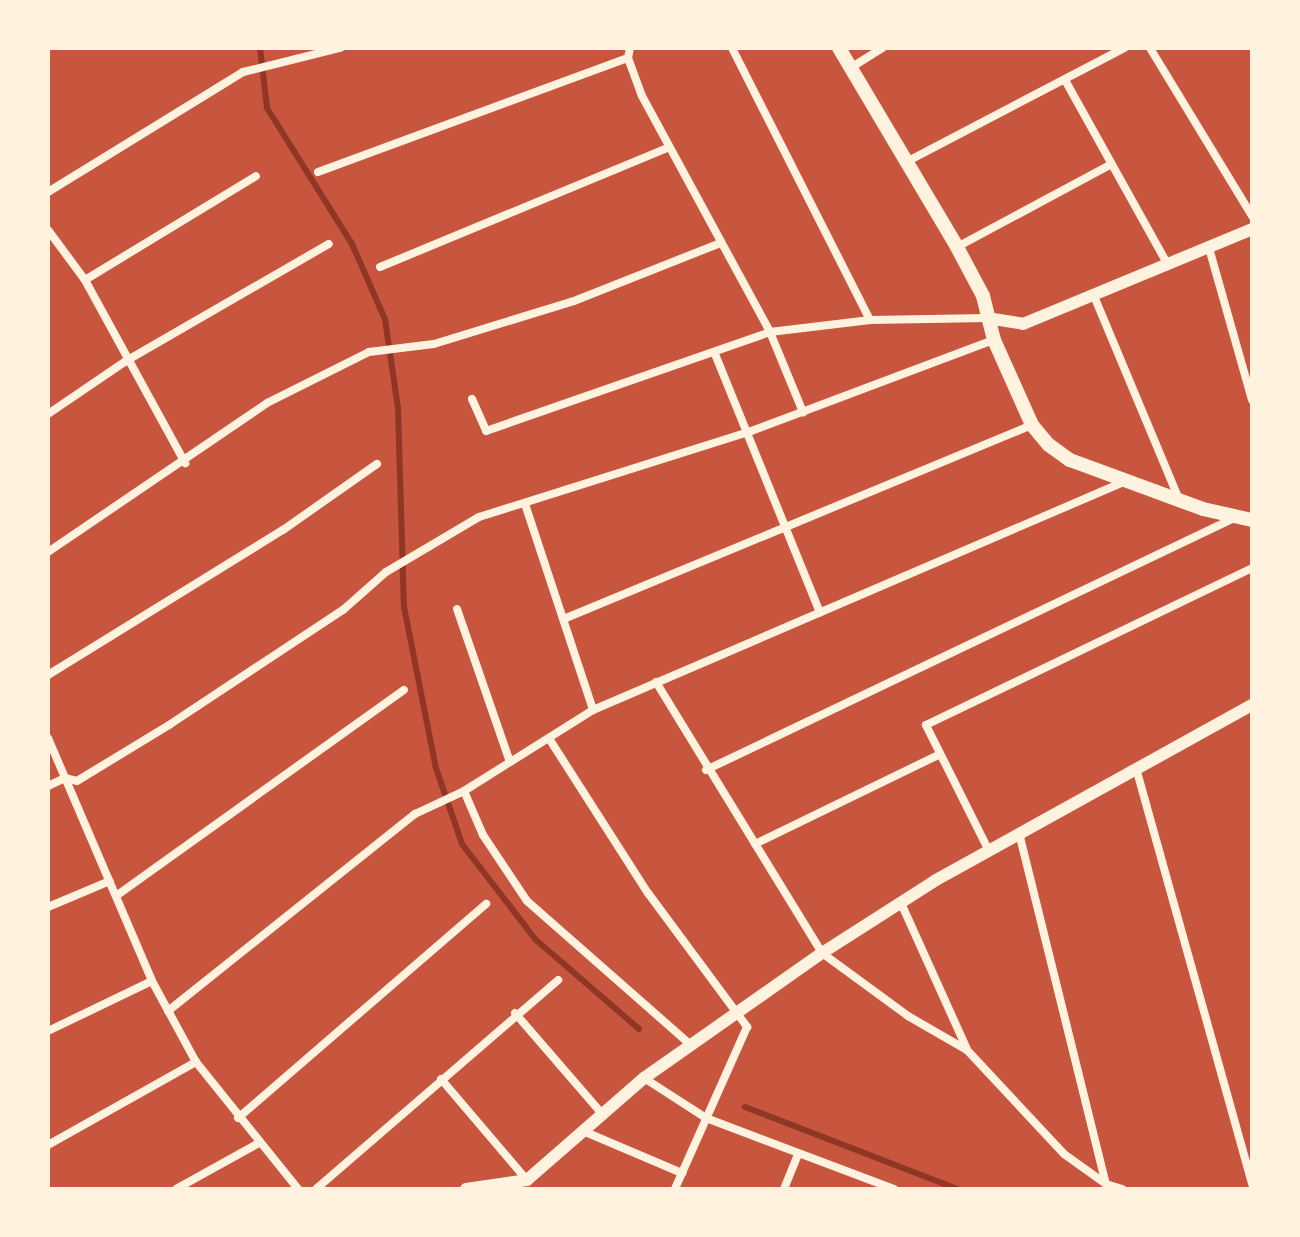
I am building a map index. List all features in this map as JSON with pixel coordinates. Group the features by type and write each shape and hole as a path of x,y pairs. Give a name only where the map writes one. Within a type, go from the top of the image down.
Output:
{"main road":[{"path":"839,48 910,160 983,296 994,340 1032,425 1070,460 1179,500 1234,518 1252,520"}],"street":[{"path":"48,192 246,72 340,48"},
{"path":"732,48 870,320"},
{"path":"852,67 883,48"},
{"path":"910,160 1124,48"},
{"path":"1150,48 1252,216"},
{"path":"318,172 629,53 668,148 718,244 770,332 803,412"},
{"path":"1065,80 1168,265"},
{"path":"380,267 668,148"},
{"path":"957,247 1110,165"},
{"path":"85,280 256,176"},
{"path":"472,399 486,431 715,354 770,332 870,320 987,318 1023,324 1252,229"},
{"path":"48,230 85,280 126,361 185,463"},
{"path":"48,414 126,361 329,244"},
{"path":"48,552 185,463 267,403 369,352 434,344 574,301 718,244"},
{"path":"1209,248 1252,400"},
{"path":"1094,296 1179,500"},
{"path":"48,786 65,778 77,781 169,725 343,610 386,572 479,517 746,433 994,340"},
{"path":"715,354 820,612"},
{"path":"566,618 1032,425"},
{"path":"48,675 283,530 377,464"},
{"path":"168,1011 415,814 464,791 550,740 593,710 1127,481"},
{"path":"525,504 566,618 593,710"},
{"path":"706,770 1234,518"},
{"path":"989,851 938,755 926,725 1252,568"},
{"path":"457,609 510,762"},
{"path":"656,682 706,770 822,953 908,1016 967,1050"},
{"path":"116,896 404,690"},
{"path":"466,1189 504,1186 527,1180 644,1078 822,953 1019,833 1252,706"},
{"path":"48,738 152,981 196,1062 298,1189"},
{"path":"550,740 733,1013 747,1027 675,1189"},
{"path":"755,844 938,755"},
{"path":"1136,767 1252,1184"},
{"path":"464,791 483,835 527,901 691,1045"},
{"path":"1019,833 1106,1184"},
{"path":"48,907 110,881"},
{"path":"901,903 967,1050 1030,1123 1106,1184 1122,1189"},
{"path":"238,1118 486,904"},
{"path":"316,1189 515,1013 558,980"},
{"path":"48,1031 152,981"},
{"path":"515,1013 604,1115"},
{"path":"48,1145 196,1062"},
{"path":"644,1078 706,1118 888,1188"},
{"path":"441,1079 527,1180"},
{"path":"583,1131 682,1173"},
{"path":"176,1189 259,1143"},
{"path":"784,1189 798,1155"}],"waterway":[{"path":"260,48 267,108 352,244 385,319 398,408 404,607 436,768 462,844 536,940 639,1029"},
{"path":"745,1107 957,1189"}]}
